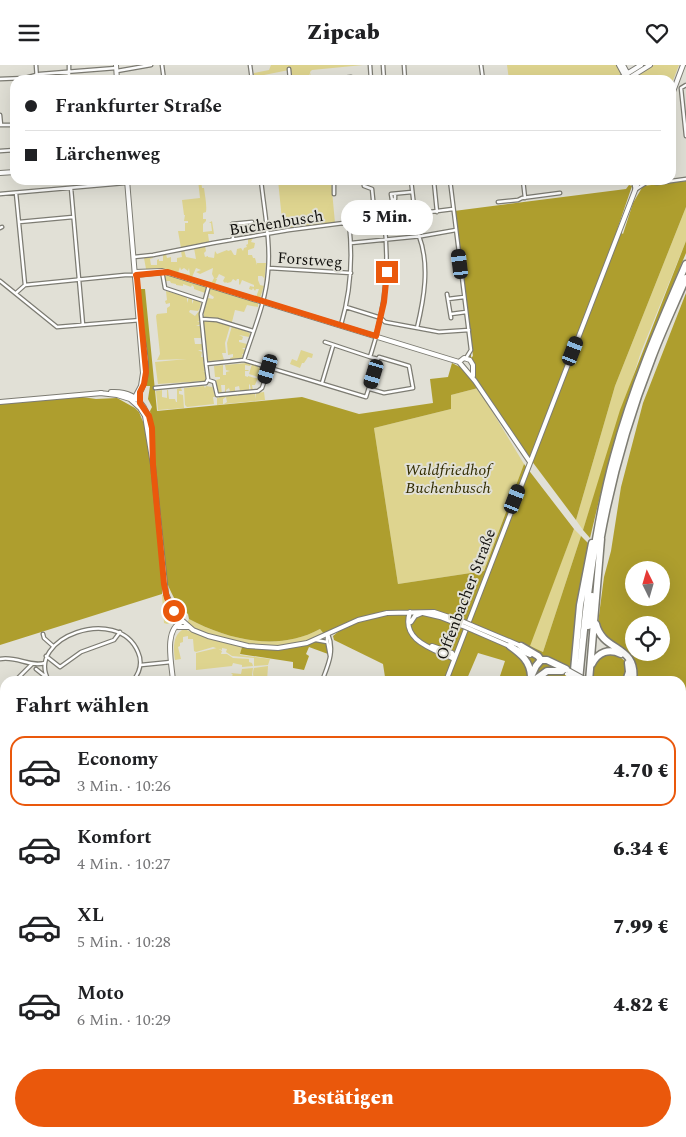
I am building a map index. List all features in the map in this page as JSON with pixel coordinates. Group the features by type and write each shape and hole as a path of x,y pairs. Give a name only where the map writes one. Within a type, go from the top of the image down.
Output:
{"highway":[{"path":"581,676 588,593 600,518 613,457 647,356 686,263"},
{"path":"582,676 601,537 611,491 634,408 686,277"},
{"path":"573,676 580,605 587,564 596,526 600,518"},
{"path":"589,676 601,537"},
{"path":"595,606 598,632 604,639 628,655 633,667 632,676"},
{"path":"510,646 527,661 532,676"},
{"path":"521,646 538,656 541,660 549,661 566,671"},
{"path":"590,676 592,663 597,656 605,651 614,651 622,655 628,662 628,676"},
{"path":"534,676 541,660"},
{"path":"538,676 547,671 566,671"}],"main road":[{"path":"631,75 642,65"},
{"path":"633,75 650,65"},
{"path":"676,84 683,65"},
{"path":"622,66 637,68"},
{"path":"126,185 146,372 144,384 134,399"},
{"name":"Offenbacher Straße","path":"448,676 638,185"},
{"path":"135,273 164,272 459,362 475,381 530,462"},
{"path":"459,362 466,358 472,361 472,374 475,381"},
{"path":"467,371 472,369"},
{"path":"0,402 114,392 127,394 139,391"},
{"path":"139,391 140,403"},
{"path":"100,393 134,399 145,416 153,465"},
{"path":"127,394 140,403 151,419 153,465 164,584 167,598 176,615 189,627 208,636 257,647 288,647 315,640 363,618 399,612 428,611 442,614 463,624"},
{"path":"524,455 534,453"},
{"path":"399,612 410,621 413,633 418,639 452,654 454,658"},
{"path":"410,612 440,617 463,624 521,646 551,660 574,676"},
{"path":"410,612 410,633 416,640 454,658"},
{"path":"410,621 422,613"},
{"path":"176,615 177,626"},
{"path":"173,676 170,640 177,626 182,622"},
{"path":"177,626 189,627"},
{"path":"471,627 541,660"},
{"path":"444,650 453,650 459,645"},
{"path":"566,671 580,676"}],"street":[{"path":"36,65 37,75 151,65"},
{"path":"69,65 70,75"},
{"path":"289,69 290,75"},
{"path":"686,85 681,88 686,136"},
{"path":"0,115 1,125"},
{"path":"0,194 95,185"},
{"path":"244,360 262,301 269,268 262,185"},
{"path":"334,185 334,194"},
{"path":"364,185 372,189 375,220"},
{"path":"411,185 415,215"},
{"path":"434,185 437,212"},
{"path":"451,185 472,351 466,358"},
{"path":"524,185 525,198"},
{"path":"634,185 635,190 642,185"},
{"path":"71,188 83,325"},
{"path":"395,194 412,192"},
{"path":"16,193 25,285"},
{"path":"498,202 560,193"},
{"name":"Buchenbusch","path":"134,257 233,239 453,209"},
{"path":"19,222 73,217"},
{"path":"370,357 381,318 387,279 384,219"},
{"path":"233,239 232,224 252,222"},
{"path":"341,325 346,307 351,273 349,223"},
{"path":"351,243 420,236 456,230"},
{"path":"417,328 423,300 424,279 424,255 420,236"},
{"name":"Forstweg","path":"269,268 351,273"},
{"path":"164,272 165,288 204,301"},
{"path":"16,294 25,285 135,273"},
{"path":"0,281 56,327 140,320"},
{"path":"208,379 202,319 204,301 209,285"},
{"path":"447,294 450,316 466,312"},
{"path":"448,299 464,297"},
{"path":"346,307 386,321 417,328 443,332 469,329"},
{"path":"202,319 217,320 253,331"},
{"path":"325,342 370,357 378,359 379,357 409,366 413,387 384,393 370,389"},
{"path":"322,383 333,346"},
{"path":"206,364 244,360 366,397 378,359"},
{"path":"208,379 214,381 217,395 258,391 262,388 268,367"},
{"path":"155,388 205,383 208,379"},
{"path":"47,676 46,656 53,646 72,635 92,629 108,629 120,632 129,638 136,647 140,655 140,665 135,676"},
{"path":"46,656 60,667 80,652 114,640 120,632"},
{"path":"43,634 44,638 53,646"},
{"path":"328,634 329,660"},
{"path":"324,676 332,647 328,634"},
{"path":"315,640 327,642"},
{"path":"163,663 171,653"},
{"path":"0,659 15,658 32,665 45,663"},
{"path":"140,665 172,662"},
{"path":"163,663 172,670"},
{"path":"20,676 32,665"},
{"path":"36,669 44,676"}],"green space":[{"path":"271,65 363,65 312,70 311,75 310,73 309,75 290,75 289,70 254,75 254,73 269,70"},
{"path":"507,65 617,65 621,73 620,75 508,75"},
{"path":"654,65 679,65 675,75 638,75"},
{"path":"199,185 202,185 202,188 204,188 206,203 206,212 203,213 203,219 206,219 206,221 203,224 203,232 212,231 211,223 209,223 212,221 214,234 208,234 209,241 215,241 181,248 178,231 185,231 185,223 188,223 188,221 184,221 185,215 182,200 200,198"},
{"path":"278,185 331,185 335,223 283,230"},
{"path":"686,207 686,241 641,352 583,530 576,520 615,386"},
{"path":"253,238 251,242 255,243 254,248 248,250 248,255 252,255 255,258 257,265 257,263 266,263 264,284 264,278 258,276 260,285 264,286 260,298 256,297 259,289 255,291 253,288 252,290 249,289 250,286 254,287 254,285 242,280 240,285 239,279 236,281 233,279 231,282 225,283 223,281 225,277 219,274 215,278 217,279 215,284 206,281 212,282 214,278 212,274 213,268 200,274 196,272 201,270 196,268 192,277 182,274 190,275 189,268 188,271 184,268 181,270 180,267 178,273 161,268 146,269 144,258 153,256 150,259 151,265 157,265 157,260 163,261 163,254 166,254 167,258 171,257 171,262 177,262 177,258 182,257 181,251 184,250 186,257 196,259 194,248 205,246 205,257 214,258 215,251 217,254 227,250 231,250 236,255 237,249 241,248 243,251 247,247 248,239"},
{"path":"168,275 206,287 205,293 194,289 192,285 191,287 183,284 183,286 176,285 166,281 165,276"},
{"path":"211,288 258,303 258,307 247,305 244,312 235,310 232,322 237,325 204,317 204,307 208,295 208,298 213,299 214,297 208,293"},
{"path":"166,291 187,297 187,303 189,297 192,298 192,304 194,299 201,301 198,311 190,310 189,312 195,316 199,311 200,321 197,322 201,324 196,326 201,326 202,338 194,338 195,344 203,344 203,350 198,350 202,352 201,357 204,357 205,371 203,371 206,372 205,381 158,384 155,362 187,359 157,360 160,354 156,316 157,314 167,313 167,308 170,306 170,303 166,304 165,301 167,300"},
{"path":"205,321 214,321 230,326 225,343 226,353 222,353 224,360 207,360 203,323"},
{"path":"232,326 250,333 249,337 239,335 243,337 239,342 247,344 246,348 242,348 245,350 240,359 230,359 233,357 233,354 228,355 227,343"},
{"path":"301,350 313,354 312,358 308,357 300,368 290,364 292,359 297,361"},
{"path":"251,364 250,366 245,365 245,370 249,370 245,371 245,376 263,380 262,384 262,381 257,380 255,385 252,385 253,391 251,391 249,384 249,391 237,392 240,391 239,386 235,387 235,392 227,393 230,391 229,388 226,390 226,393 223,393 225,392 225,385 221,385 222,394 218,394 216,380 220,379 220,377 215,377 214,366 223,365 223,375 226,375 226,372 230,371 226,370 225,365"},
{"path":"252,364 258,366 258,369 259,367 266,368 264,379 249,374"},
{"path":"212,385 215,397 213,397 214,404 187,407 185,405 184,388 204,386 205,388 206,386 212,387"},
{"path":"181,388 182,391 179,391 179,394 183,395 184,408 158,410 156,391 162,390 162,397 167,398 168,390 169,399 175,399 177,402 177,389"},
{"name":"Waldfriedhof Buchenbusch","path":"478,388 524,464 484,571 398,584 374,428 451,409 451,395"},
{"path":"264,392 265,400 224,404 227,402 226,397 223,399 223,404 217,405 217,398 215,397 255,393 256,399 256,393"},
{"path":"574,529 581,536 543,652 529,646"},
{"path":"162,595 164,595 175,621 167,624 164,623"},
{"path":"189,619 220,633 254,641 287,640 304,636 320,629 324,634 298,643 285,645 249,644 208,634 187,623"},
{"path":"184,629 207,638 242,647 240,655 270,659 268,665 254,666 254,658 232,656 226,652 227,649 222,648 222,650 213,647 196,652 194,651 193,639 188,639 188,636 183,637 183,642 178,647 181,659 175,660 174,646 176,638 180,631"},
{"path":"217,648 222,651 221,654 227,654 233,658 249,659 253,666 242,667 242,665 233,663 232,666 196,670 196,653"},
{"path":"268,666 267,676 253,676 254,668"},
{"path":"253,668 253,676 232,676 233,675 231,673 241,674 242,669"}],"shaded area":[{"path":"686,181 686,207 615,386 576,520 513,436 474,376 454,211 626,189 629,185 632,186 617,230 623,234 633,203 643,186 676,185 676,182"},
{"path":"686,241 686,253 645,352 623,413 609,459 590,538 583,530 620,410"},
{"path":"141,289 145,289 157,411 302,397 359,414 433,403 430,379 448,377 452,363 464,369 478,388 451,395 451,409 374,428 398,584 484,571 524,464 574,529 530,646 543,652 581,536 588,543 577,606 571,676 500,676 505,661 478,653 468,676 385,676 383,664 334,640 333,636 339,631 337,627 324,634 320,629 304,636 287,640 254,641 220,633 204,626 189,619 188,614 174,597 165,577 162,578 162,594 0,645 0,404 82,397 96,399 117,398 135,408 139,412 144,424 152,423 150,411 152,407 148,399 150,386 146,386 148,372 140,300"},
{"path":"686,293 686,676 636,676 637,671 634,661 670,661 670,616 625,616 625,650 604,635 598,623 604,577 611,551 621,487 643,403"},
{"path":"321,641 326,644 328,654 309,647 306,654 309,656 304,670 293,668 293,662 240,654 242,647 273,649"},
{"path":"606,655 618,656 627,665 628,670 626,676 592,676 600,659"}],"route":[{"path":"174,611 167,598 164,584 153,465 152,423 140,403 140,392 144,384 146,372 136,275 168,272 376,336 384,302 387,272"}]}
